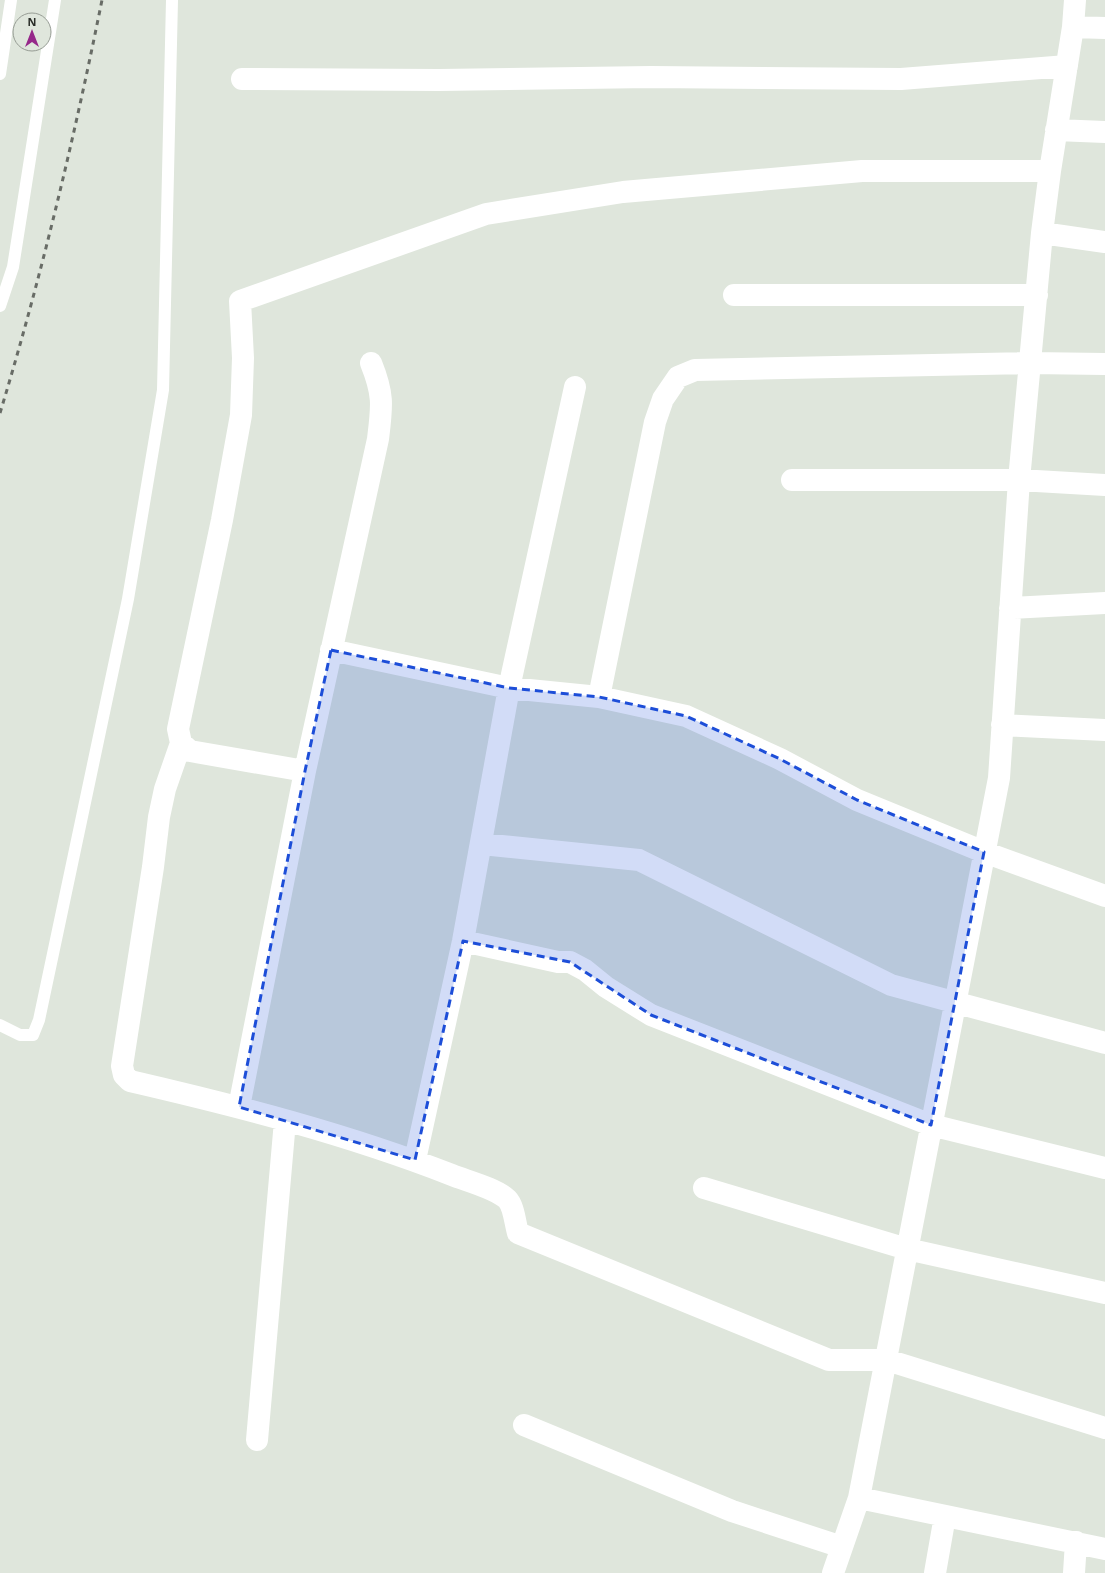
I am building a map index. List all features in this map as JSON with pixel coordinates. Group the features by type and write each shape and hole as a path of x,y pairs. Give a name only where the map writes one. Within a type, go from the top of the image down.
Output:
{"street":[{"path":"833,1573 859,1498 887,1360 930,1125 957,1002 999,778 1019,480 1042,233 1056,130 1073,27 1075,0"},
{"path":"1073,27 1105,28"},
{"path":"242,79 439,80 652,77 901,79 1067,66"},
{"path":"1056,130 1105,132"},
{"path":"1050,171 862,171 615,193 486,214 240,302 243,358 242,415 222,520 178,729 181,743 165,789 159,817 153,867 122,1066 124,1075 130,1081 239,1106 415,1160 495,1192 507,1199 512,1209 518,1233 829,1360 887,1360 1105,1428"},
{"path":"1042,233 1105,242"},
{"path":"734,295 1037,294"},
{"path":"239,1106 305,771 378,440 382,401 379,382 371,363"},
{"path":"599,697 655,422 663,399 678,377 695,370 1030,363 1105,364"},
{"path":"415,1160 463,941 482,844 509,688 575,386"},
{"path":"792,480 1019,480 1105,485"},
{"path":"1010,608 1105,603"},
{"path":"332,650 509,688 599,697 686,716 780,759 857,800 984,852 1105,896"},
{"path":"1002,726 1105,730"},
{"path":"181,743 190,751 305,771"},
{"path":"482,844 639,860 891,986 957,1002 1105,1043"},
{"path":"463,941 558,962 570,962 585,970 606,987 651,1015 930,1125 1105,1168"},
{"path":"257,1440 285,1121"},
{"path":"704,1188 908,1249 1105,1294"},
{"path":"524,1425 732,1512 842,1547"},
{"path":"859,1498 1105,1549"},
{"path":"935,1573 945,1516"},
{"path":"1074,1573 1076,1542"}],"lane":[{"path":"0,74 11,0"},
{"path":"0,306 13,267 55,0"},
{"path":"0,1025 20,1035 33,1035 39,1020 128,599 162,390 164,361 172,0"}],"highlighted area":[{"path":"331,650 509,688 599,697 686,716 780,759 857,800 984,852 931,1125 651,1015 570,962 463,941 415,1160 239,1107 305,771"}],"railway":[{"path":"0,413 56,208 102,0"}]}
